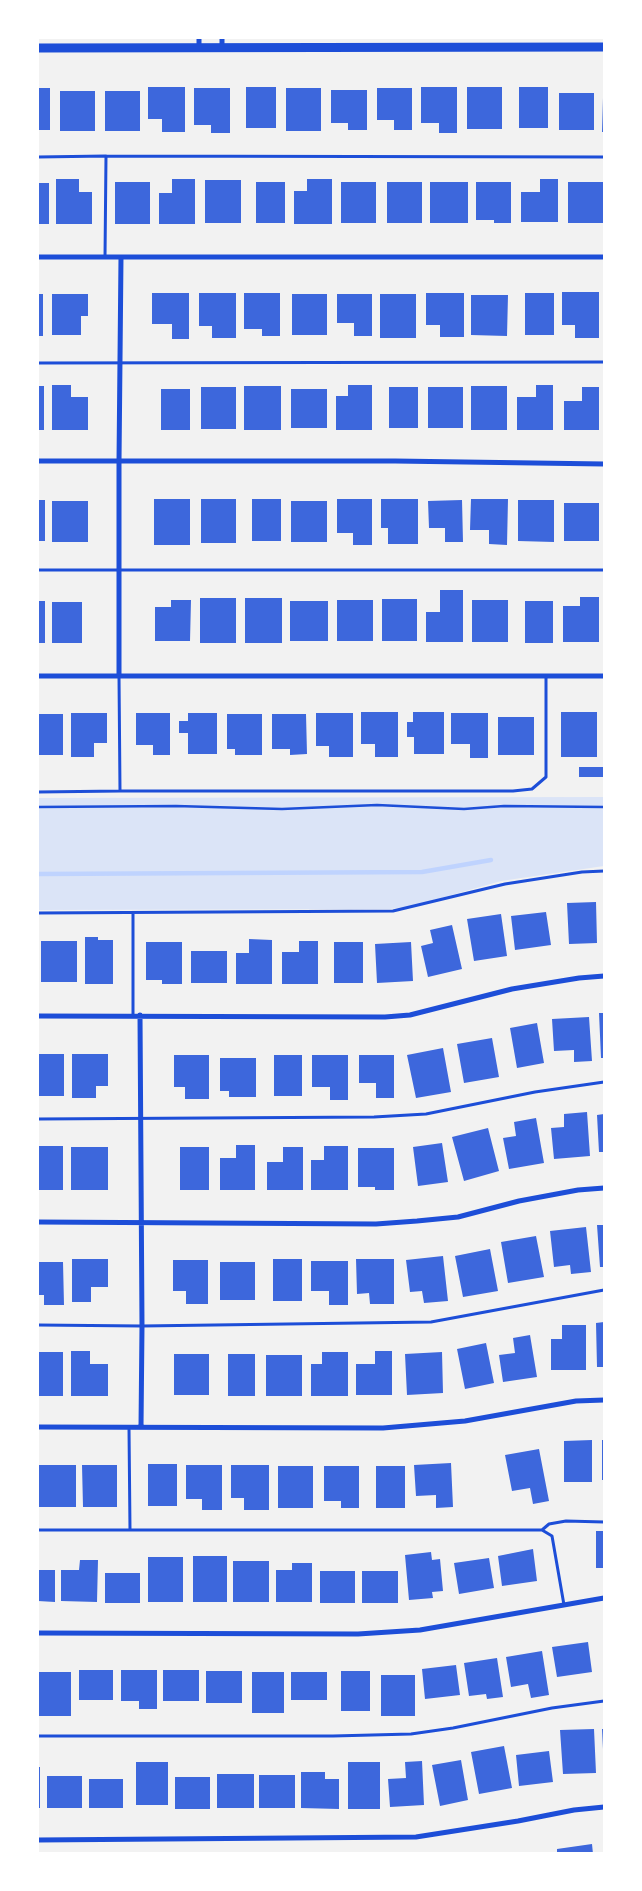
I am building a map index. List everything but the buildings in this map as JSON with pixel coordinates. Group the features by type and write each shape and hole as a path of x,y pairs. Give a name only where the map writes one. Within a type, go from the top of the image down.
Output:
{"street":[{"path":"199,38 199,48"},
{"path":"222,38 222,48"},
{"path":"574,38 574,48"},
{"path":"38,48 602,48 600,38"},
{"path":"38,257 604,257"},
{"path":"119,676 121,257"},
{"path":"38,461 604,464"},
{"path":"38,676 604,676"},
{"path":"38,1016 375,1017 410,1015 512,990 579,978 604,976"},
{"path":"140,1015 142,1120 141,1427"},
{"path":"38,1222 376,1224 458,1216 519,1201 578,1190 604,1188"},
{"path":"38,1427 383,1428 466,1421 576,1401 604,1400"},
{"path":"38,1633 358,1634 420,1630 604,1598"},
{"path":"38,1840 416,1837 574,1810 604,1807"}],"lane":[{"path":"105,256 106,156"},
{"path":"38,157 604,157"},
{"path":"38,363 604,362"},
{"path":"38,570 604,570"},
{"path":"119,676 120,791"},
{"path":"38,792 513,791 532,789 546,777 546,676"},
{"path":"38,913 393,910 505,884 582,872 604,871"},
{"path":"132,913 132,1015"},
{"path":"38,1119 142,1120 374,1117 426,1114 535,1092 604,1082"},
{"path":"38,1325 142,1326 431,1322 604,1290"},
{"path":"129,1428 130,1530"},
{"path":"542,1530 549,1524 566,1521 604,1522"},
{"path":"38,1530 542,1530 552,1536 564,1605"},
{"path":"38,1736 333,1736 411,1734 453,1728 552,1708 604,1701"}],"path":[{"path":"38,807 176,806 282,809 377,805 464,809 504,806 604,807"}],"shaded area":[{"path":"604,797 604,866 501,881 413,906 390,909 38,910 38,798"}],"waterway":[{"path":"38,874 422,872 491,860"}]}
